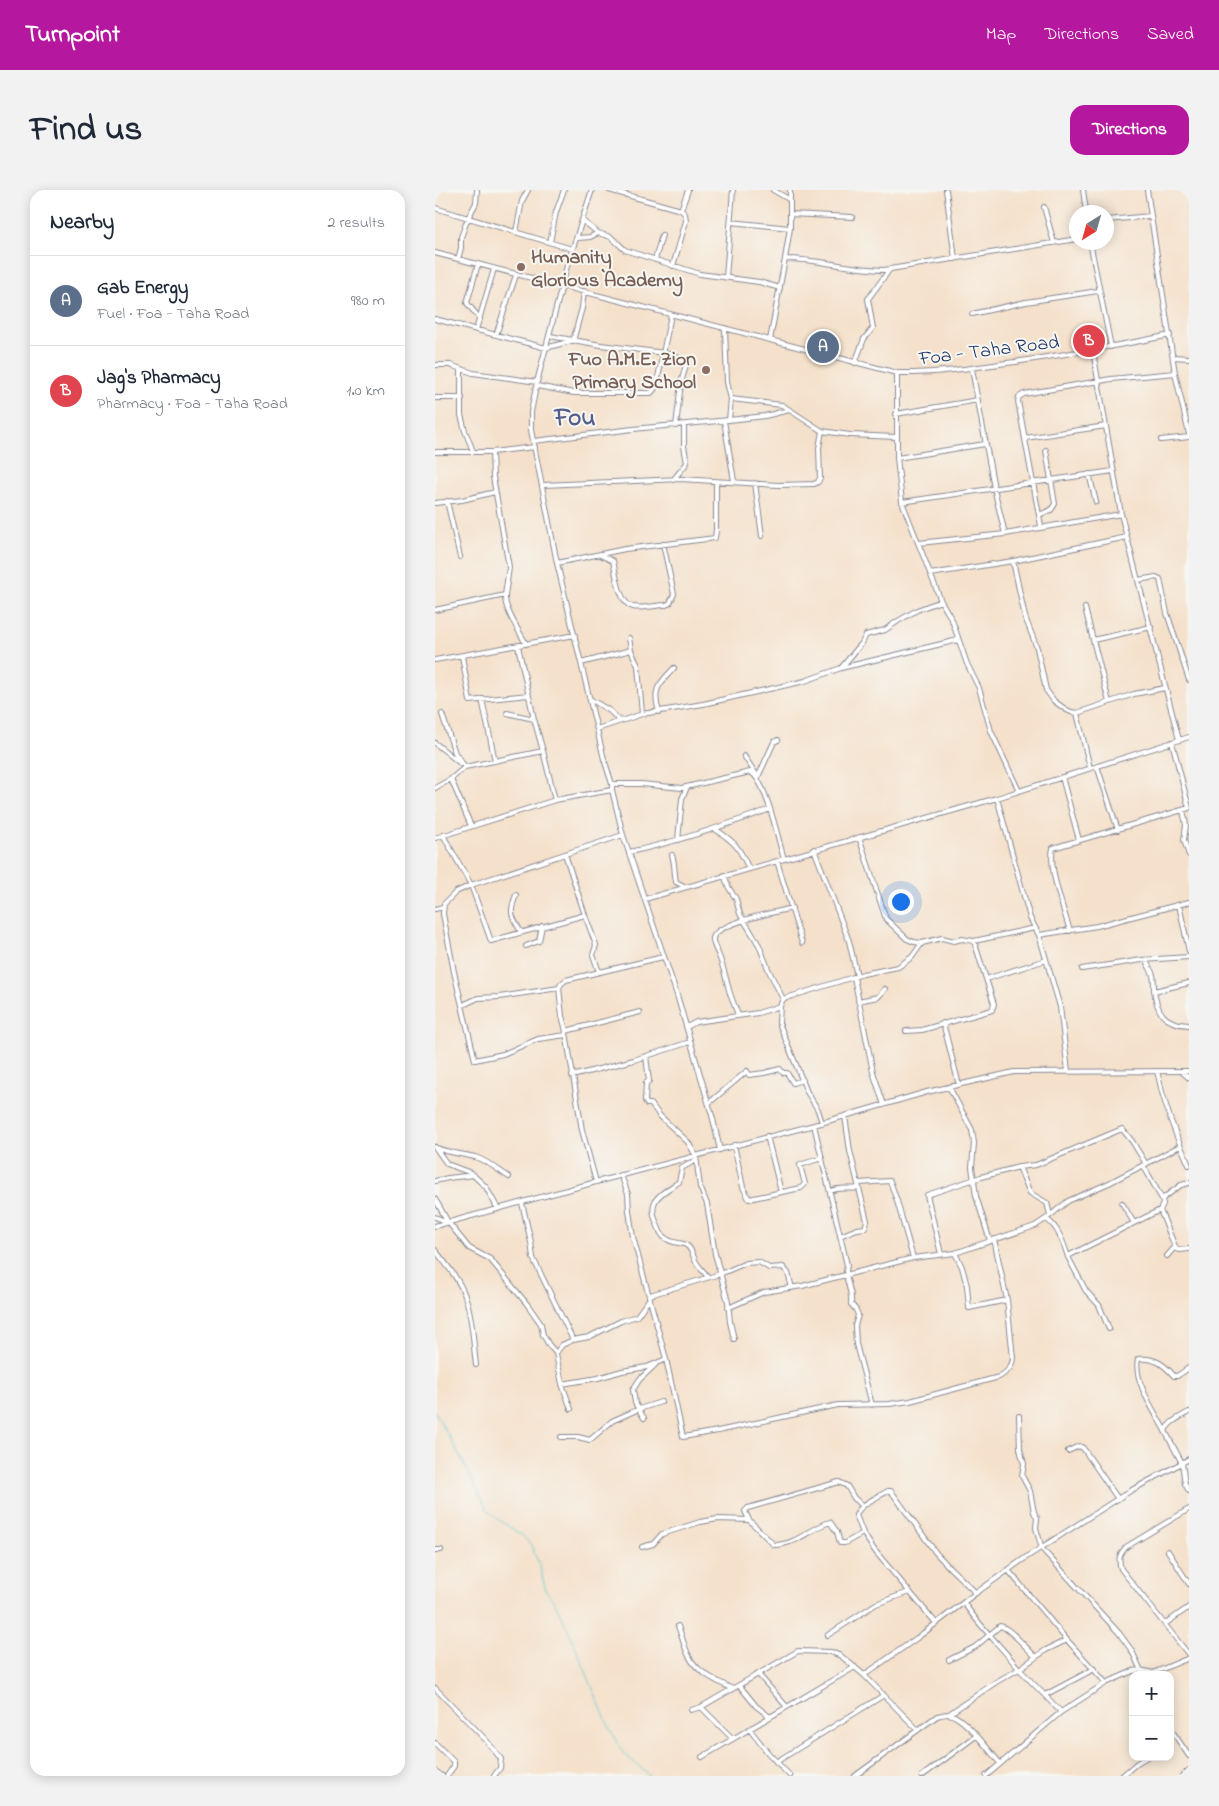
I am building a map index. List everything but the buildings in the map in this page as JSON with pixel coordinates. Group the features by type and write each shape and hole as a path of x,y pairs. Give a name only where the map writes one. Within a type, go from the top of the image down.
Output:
{"street":[{"path":"458,259 461,237 468,218 477,203 477,190"},
{"path":"515,232 522,201 528,190"},
{"path":"550,242 556,212 564,190"},
{"path":"592,190 562,285 537,384 531,420 557,563 623,835 687,1027 709,1103 720,1150"},
{"path":"609,190 681,210 685,214 686,221 673,266"},
{"path":"681,210 688,190"},
{"path":"726,277 733,190"},
{"path":"773,190 791,200"},
{"path":"770,340 790,228 790,190"},
{"path":"946,190 955,259"},
{"path":"1083,190 1085,205"},
{"path":"1147,190 1175,373 1187,416 1189,436 1161,440"},
{"path":"1044,207 1054,243"},
{"path":"435,208 572,249"},
{"path":"790,214 851,217"},
{"path":"1114,219 1151,216"},
{"path":"583,220 598,233 611,237 625,250 700,274 726,277 780,288"},
{"path":"731,222 790,228"},
{"path":"577,238 598,233"},
{"path":"655,260 662,235"},
{"path":"785,259 865,269 890,268 1069,240"},
{"path":"1091,250 1111,347"},
{"name":"Foa - Taha Road","path":"435,253 897,373 926,374 972,368 1093,351 1170,335"},
{"path":"478,264 467,303 472,312 480,319"},
{"path":"855,363 864,338 873,328 868,299 890,268"},
{"path":"476,330 494,269"},
{"path":"496,335 516,275"},
{"path":"573,341 583,291"},
{"path":"973,314 1026,302 1099,291"},
{"path":"435,366 450,365 461,370 574,392 651,393 656,387 671,315"},
{"path":"435,319 546,348 573,341"},
{"path":"725,328 727,382 731,399 729,420"},
{"path":"550,336 573,341 672,354 682,360 686,365 681,382 676,426"},
{"path":"1093,351 1121,514 1179,740"},
{"path":"1173,357 1189,358"},
{"path":"972,368 985,444 1005,534"},
{"path":"461,370 461,415 473,451"},
{"path":"897,373 896,437 902,502 941,601 952,620 958,640 979,688 991,731 1019,791"},
{"path":"1041,526 1019,397 1023,394 1098,382 1153,374 1175,373"},
{"path":"435,398 462,398"},
{"path":"731,399 775,403 822,431 850,435 896,437"},
{"path":"896,414 978,400"},
{"path":"534,441 724,421 765,416 789,410"},
{"path":"724,421 734,481"},
{"path":"673,480 687,463 683,446 684,425"},
{"path":"1025,438 1106,426"},
{"path":"543,485 673,480 801,485 818,482 820,478 819,448 822,431"},
{"path":"897,458 985,444"},
{"path":"435,452 491,452 535,447"},
{"path":"1039,515 1054,508 1052,480 1046,450"},
{"path":"491,452 495,492 509,567 505,596 507,607 526,644"},
{"path":"902,502 1113,471"},
{"path":"1089,474 1096,502"},
{"path":"557,563 625,550 708,539 716,536 716,482"},
{"path":"755,483 762,536"},
{"path":"435,503 495,492"},
{"path":"447,501 460,557"},
{"path":"919,543 1005,534 1041,526 1121,514"},
{"path":"931,574 1013,561 1127,538"},
{"path":"600,556 613,561 619,590 628,604 633,607 666,605 670,603 674,594 663,544"},
{"path":"1013,561 1025,617 1037,648 1046,690 1054,701 1065,710 1077,713 1109,702 1165,688"},
{"path":"1138,580 1156,577 1160,579 1167,613 1189,680"},
{"path":"435,610 505,596"},
{"path":"841,668 862,643 866,635 885,630 917,610 941,601"},
{"path":"1085,608 1109,702"},
{"path":"1093,640 1151,627"},
{"path":"435,660 575,635"},
{"path":"629,638 631,650 638,666 642,714"},
{"path":"597,729 642,714 703,704 805,681 841,668 958,640"},
{"path":"518,646 528,695 555,800"},
{"path":"581,663 631,650"},
{"path":"462,656 470,701 528,695"},
{"path":"659,712 655,698 660,683 674,668"},
{"path":"590,699 610,711 620,721"},
{"path":"481,700 495,761"},
{"path":"507,713 534,719"},
{"path":"1077,713 1090,768"},
{"path":"442,714 455,753 465,767"},
{"path":"645,899 997,798 1189,737"},
{"path":"758,777 774,742 778,740"},
{"path":"1070,931 1057,887 1052,862 1052,850 1055,846 1118,830 1189,808 1172,742"},
{"path":"435,743 465,767"},
{"path":"435,788 451,779 465,767 543,751"},
{"path":"744,756 758,777 770,810 783,859"},
{"path":"1097,766 1118,830"},
{"path":"612,784 641,784 677,788 751,772 758,777"},
{"path":"1062,777 1079,840"},
{"path":"451,779 471,826"},
{"path":"678,840 682,799 687,787"},
{"path":"435,838 555,800 612,790"},
{"path":"997,798 1019,880 1039,936 1060,1007 1068,1071"},
{"path":"629,852 655,847 770,810"},
{"path":"1183,810 1186,825 1184,840 1189,855"},
{"path":"715,829 732,840 742,853 749,869"},
{"path":"443,835 471,885 491,941 585,914"},
{"path":"623,835 471,885 452,895 443,907 443,914 454,972 475,1060 503,1054 538,1040 640,1012"},
{"path":"859,837 886,919 914,942 942,938 955,941 962,939 974,941 1035,928"},
{"path":"814,849 849,941 856,977 858,1001 873,1072 884,1105"},
{"path":"565,854 596,945 593,955 599,972"},
{"path":"672,855 675,864 676,882 686,887"},
{"path":"777,861 802,943"},
{"path":"725,875 729,888 736,899 740,914 759,945 783,999 780,1006 779,1023 807,1092 818,1110 822,1123"},
{"path":"516,895 510,909 512,917 521,932"},
{"path":"1039,936 1107,924 1189,902"},
{"path":"1179,905 1189,951"},
{"path":"435,909 443,907"},
{"path":"738,1015 728,987 724,968 713,940 716,932 744,921 792,908"},
{"path":"526,946 539,941 542,926"},
{"path":"905,1031 922,1030 992,1010 994,1004 974,941"},
{"path":"783,999 904,964 912,957 922,942"},
{"path":"596,1182 582,1130 562,1016 559,988 566,980 663,956"},
{"path":"1082,969 1146,960 1189,957"},
{"path":"986,979 1045,960"},
{"path":"1146,960 1153,976 1160,1012 1175,1024 1189,1025"},
{"path":"1155,991 1189,983"},
{"path":"463,1005 478,998 499,997 559,988"},
{"path":"858,1001 878,997 885,989"},
{"path":"687,1027 696,1022 758,1013 780,1006"},
{"path":"943,1023 959,1085"},
{"path":"573,1076 690,1042"},
{"path":"646,1056 649,1082 646,1082 645,1101 647,1104 651,1104 660,1116 684,1138 695,1158 699,1172 700,1187 707,1204 715,1254 727,1292 734,1339"},
{"path":"709,1103 747,1071 749,1075 780,1070 783,1073 787,1073 793,1083 803,1080"},
{"path":"1157,1071 1162,1097 1189,1165"},
{"path":"435,1226 621,1175 695,1158 734,1145 822,1123 949,1087 1014,1072 1189,1071"},
{"path":"1182,1072 1189,1078"},
{"path":"621,1175 628,1194 633,1236 666,1359 683,1437 838,1405 872,1405 910,1401 992,1380 1009,1370 1012,1365 1013,1358 1007,1300 992,1240 976,1196 972,1167 975,1143 972,1130 949,1087"},
{"path":"840,1236 865,1228 866,1224 850,1151 845,1116"},
{"path":"814,1125 847,1266 845,1274 852,1295 851,1304 858,1315 855,1326 856,1344 872,1405"},
{"path":"941,1254 926,1196 981,1178 1036,1164 1122,1129 1145,1164 1163,1204 1160,1210 1070,1255 1068,1258"},
{"path":"767,1136 781,1192"},
{"path":"734,1145 747,1198 750,1199 801,1188 805,1184 800,1165 822,1158"},
{"path":"728,1308 764,1292 793,1288 913,1258 955,1253 1035,1226 1068,1201 1180,1146"},
{"path":"436,1148 447,1164 474,1175 486,1187 498,1209"},
{"path":"436,1148 475,1157 509,1177"},
{"path":"695,1158 682,1168 679,1182 659,1196 652,1210 661,1234 677,1244 685,1244 708,1277"},
{"path":"1019,1167 1030,1193 1047,1203 1050,1216"},
{"path":"435,1181 474,1175"},
{"path":"830,1191 890,1181 913,1258"},
{"path":"1162,1199 1181,1185 1189,1183"},
{"path":"435,1199 449,1222 469,1248 490,1259 541,1324 543,1335 556,1353 562,1384 571,1409"},
{"path":"522,1203 533,1258 573,1340"},
{"path":"1122,1203 1134,1223"},
{"path":"1160,1210 1170,1230 1175,1247 1179,1250 1189,1249"},
{"path":"435,1218 449,1222"},
{"path":"1046,1219 1051,1222 1086,1291 1099,1305 1109,1329"},
{"path":"1167,1256 1175,1247"},
{"path":"435,1250 455,1277 465,1296 471,1318 476,1365"},
{"path":"955,1253 962,1267 967,1286 969,1308 1007,1300"},
{"path":"556,1353 562,1345 573,1340 589,1337 621,1321 637,1316 650,1297 720,1274 746,1263 759,1262 769,1268 783,1267 788,1273 793,1288"},
{"path":"847,1266 855,1272"},
{"path":"562,1384 598,1378 666,1359"},
{"path":"1189,1368 1174,1376 1165,1366 1154,1360 1138,1359 1137,1366 1139,1379 1182,1463 1185,1484 1189,1491"},
{"path":"644,1418 635,1403 633,1390 639,1380 657,1363"},
{"path":"561,1437 578,1437 590,1440 612,1422 639,1409 661,1402"},
{"path":"1165,1431 1166,1427 1176,1419 1189,1412"},
{"path":"1019,1416 1020,1449 1024,1464 1022,1476 1030,1491 1037,1518 1036,1528 1042,1549 1119,1633 1135,1656 1140,1670"},
{"path":"1068,1451 1079,1446 1083,1448 1118,1499"},
{"path":"864,1675 1008,1570 1118,1499 1189,1459"},
{"path":"863,1506 854,1498 847,1486 839,1482 747,1508 745,1511 749,1520 774,1545 805,1536 812,1530 830,1522 833,1524 840,1543 845,1543 863,1533"},
{"path":"936,1623 875,1551 863,1533 856,1514 863,1506 891,1491 936,1553 976,1593"},
{"path":"986,1776 1061,1712 1107,1683 1125,1674 1140,1670 1153,1673 1189,1656 1121,1569 1119,1560 1120,1554 1126,1547 1189,1509"},
{"path":"642,1547 653,1544 662,1534 700,1522 718,1519 749,1520"},
{"path":"435,1550 441,1550"},
{"path":"1168,1550 1189,1584"},
{"path":"1008,1570 1067,1640 1107,1683"},
{"path":"828,1635 876,1604 909,1592"},
{"path":"963,1603 981,1627 1061,1712"},
{"path":"1165,1624 1189,1607"},
{"path":"678,1626 689,1657 696,1666 703,1673 732,1689"},
{"path":"949,1660 975,1646 996,1628 1003,1626 1009,1629 1021,1644 1036,1657"},
{"path":"855,1776 937,1716 949,1714 1003,1677 1019,1669 1055,1645 1067,1640"},
{"path":"691,1710 701,1707 798,1651 831,1652 841,1656 864,1675 918,1730"},
{"path":"702,1757 855,1667"},
{"path":"1045,1695 1094,1669"},
{"path":"758,1674 787,1707"},
{"path":"739,1685 756,1706 770,1718"},
{"path":"435,1688 486,1740 501,1759 500,1768 494,1776"},
{"path":"776,1762 884,1695"},
{"path":"701,1707 733,1739"},
{"path":"949,1714 963,1723 1000,1763"},
{"path":"750,1730 790,1776"},
{"path":"1174,1734 1189,1756"},
{"path":"922,1776 976,1736"},
{"path":"435,1743 454,1762 454,1766 447,1776"},
{"path":"1122,1776 1139,1761"},
{"path":"1182,1776 1189,1770"},
{"path":"435,1771 442,1776"}],"waterway":[{"path":"435,1412 487,1509 496,1518 523,1536 531,1545 540,1567 546,1591 554,1601 568,1629 609,1727 623,1753 650,1776"}],"place":[{"name":"Humanity Glorious Academy","path":"521,267"},
{"name":"Jag's Pharmacy","path":"1089,341"},
{"name":"Gab Energy","path":"823,347"},
{"name":"Fuo A.M.E. Zion Primary School","path":"706,370"}],"district":[{"name":"Fou","path":"575,416"}]}
